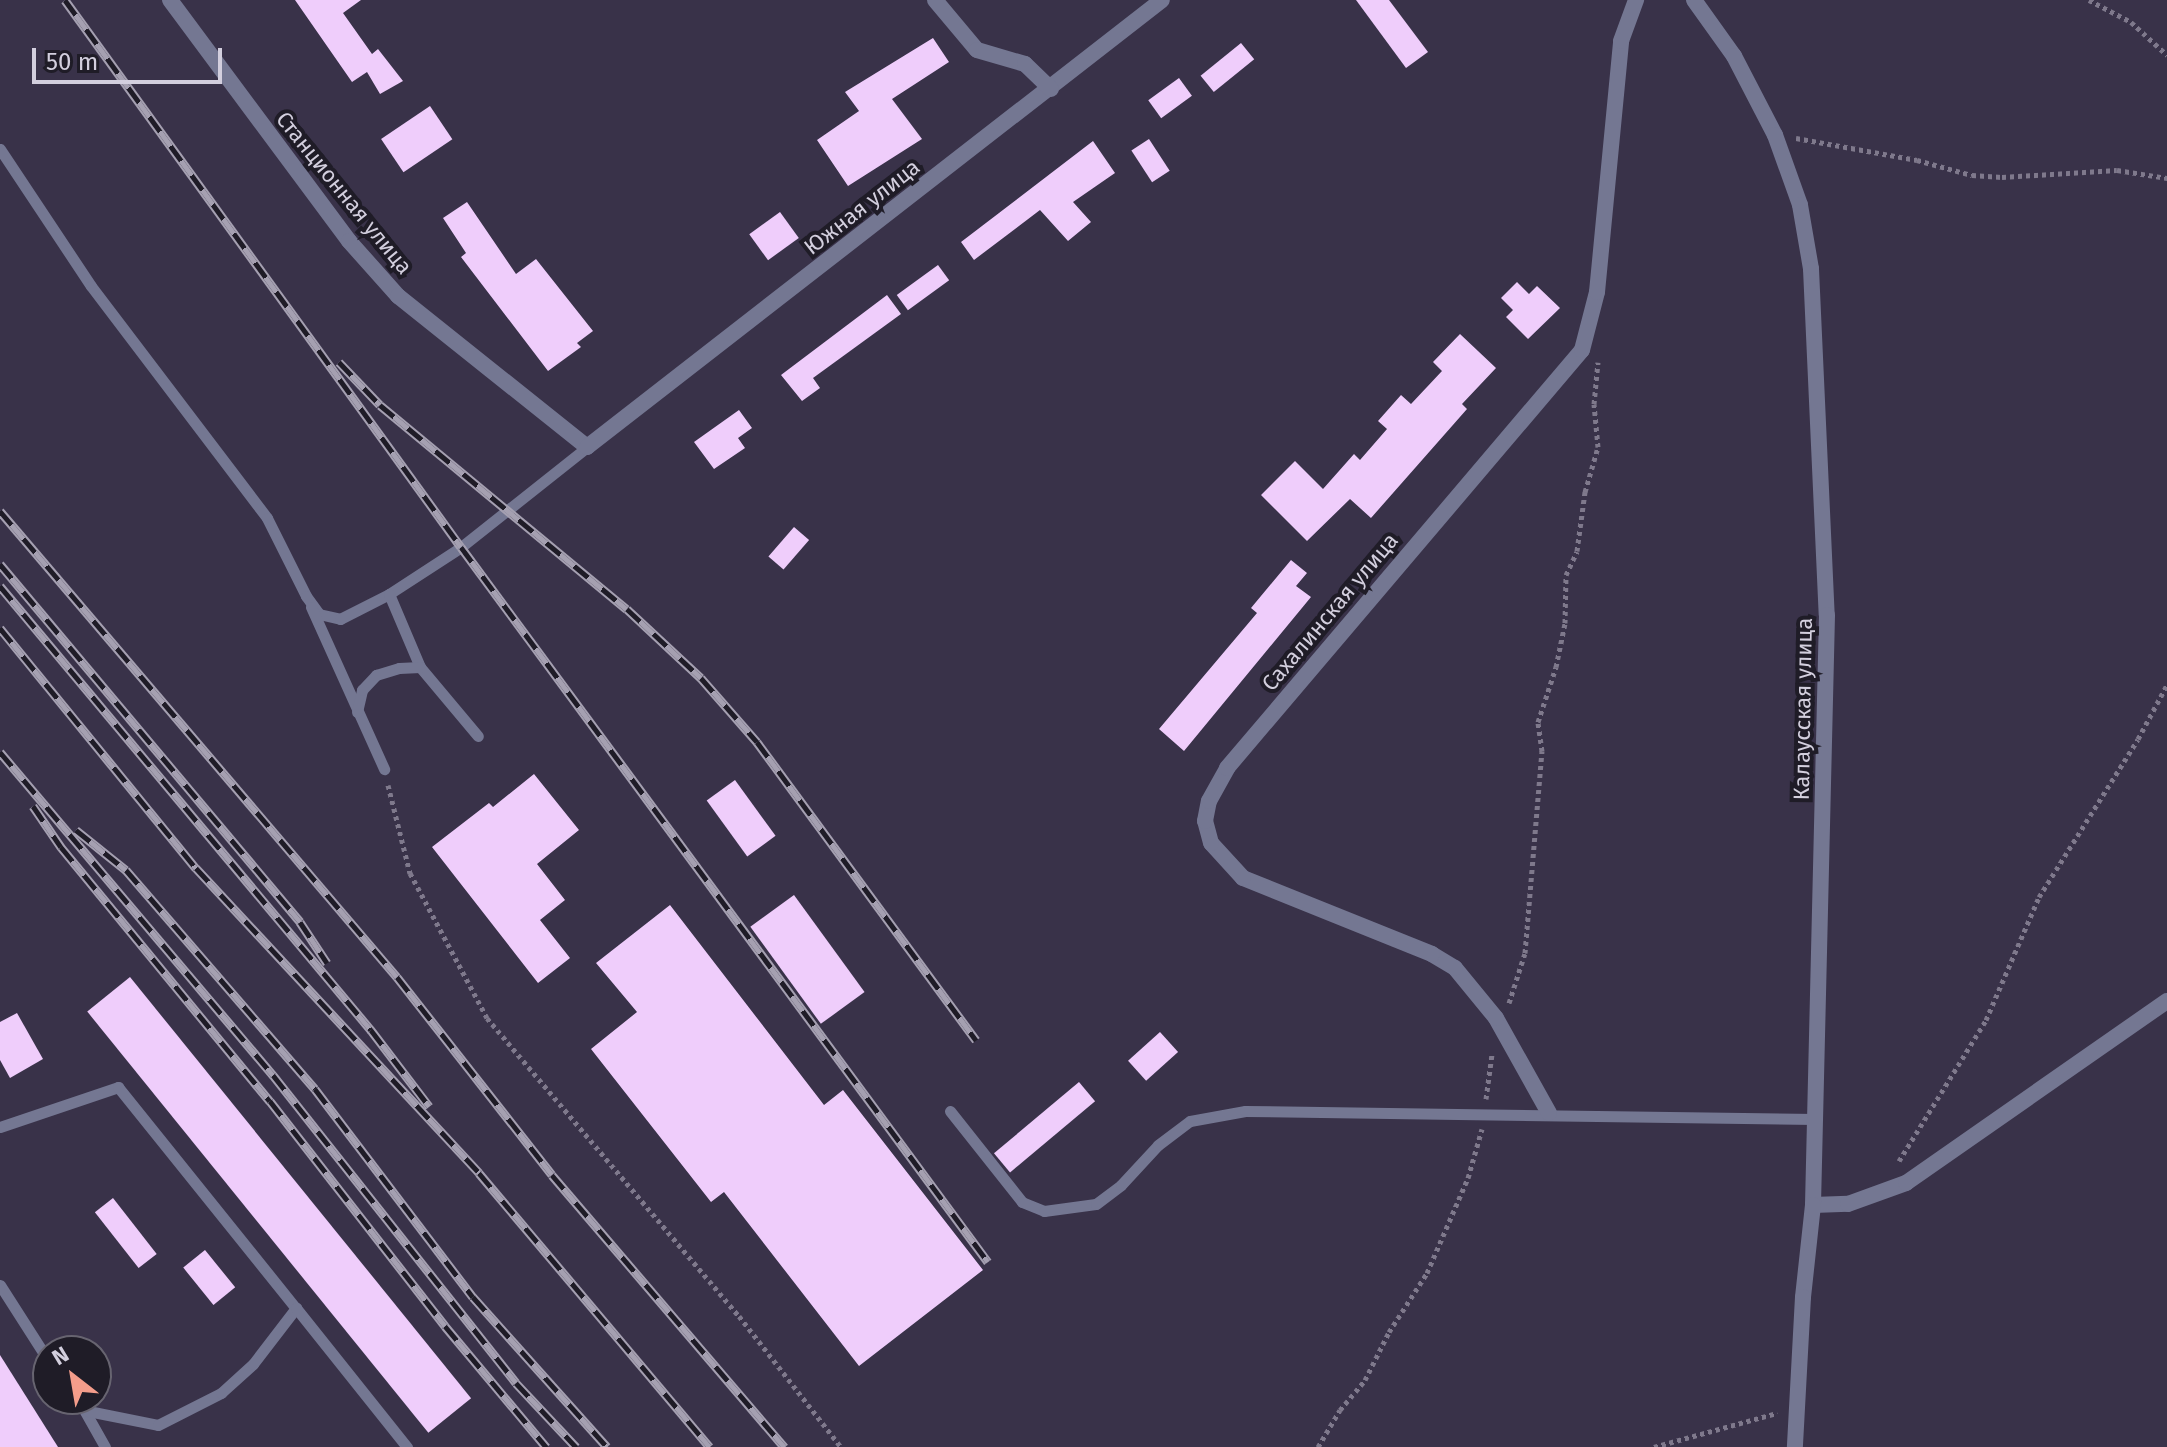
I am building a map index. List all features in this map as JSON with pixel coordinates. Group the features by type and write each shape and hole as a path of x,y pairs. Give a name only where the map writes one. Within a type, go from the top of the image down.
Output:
{"street":[{"name":"Станционная улица","path":"170,0 349,241 398,296 587,447"},
{"path":"935,0 977,50 1025,64 1051,89"},
{"name":"Южная улица","path":"587,447 1162,0"},
{"name":"Сахалинская улица","path":"1549,1113 1499,1023 1455,968 1432,954 1243,878 1211,843 1205,821 1209,801 1227,768 1576,360 1594,313 1618,61 1625,24 1636,0"},
{"name":"Калаусская улица","path":"1694,0 1734,56 1775,135 1800,205 1811,269 1816,337 1827,615 1813,1205 1803,1297 1795,1447"},
{"path":"1813,1205 1848,1204 1906,1183 1992,1126 2167,1001"}],"lane":[{"path":"0,149 91,286 267,518 384,769"},
{"path":"306,596 319,614 340,619 389,594 461,547 587,447"},
{"path":"389,594 420,667 478,736"},
{"path":"356,712 362,690 376,675 399,668 420,667"},
{"path":"0,1127 118,1087 407,1447"},
{"path":"950,1111 1022,1202 1044,1211 1096,1204 1121,1185 1158,1145 1190,1121 1245,1111 1815,1119"},
{"path":"0,1285 32,1335"},
{"path":"108,1415 158,1425 221,1393 253,1364 296,1308"},
{"path":"90,1415 105,1447"}],"path":[{"path":"2089,0 2131,22 2167,55"},
{"path":"1775,135 1917,160 1972,175 2002,177 2117,170 2167,178"},
{"path":"1318,1447 1340,1410 1365,1380 1389,1332 1427,1273 1477,1153 1499,1023 1515,990 1525,953 1542,751 1538,722 1556,667 1565,623 1566,575 1577,551 1585,492 1598,447 1594,404 1599,346 1594,313"},
{"path":"1879,1193 1980,1030 2039,897 2138,739 2167,685"},
{"path":"384,769 410,873 487,1018 739,1316 841,1447"},
{"path":"1654,1447 1797,1407"}],"building":[{"path":"295,0 361,0 343,13 372,54 378,49 403,81 380,94 367,72 352,82"},
{"path":"1356,0 1389,0 1428,52 1406,68"},
{"path":"933,38 949,62 892,99 922,139 848,186 817,140 859,111 845,92"},
{"path":"1241,43 1254,59 1214,92 1201,76"},
{"path":"1179,78 1192,96 1161,118 1148,100"},
{"path":"430,106 452,139 403,172 381,139"},
{"path":"1149,139 1170,171 1152,182 1131,150"},
{"path":"1093,141 1115,173 1073,202 1091,222 1068,241 1040,210 974,260 961,242"},
{"path":"467,202 516,274 536,259 593,331 577,343 581,347 548,371 461,257 466,253 443,218"},
{"path":"780,212 799,238 768,260 749,234"},
{"path":"938,265 949,280 908,310 897,295"},
{"path":"1517,282 1529,294 1537,286 1560,308 1528,339 1506,317 1513,310 1501,298"},
{"path":"887,295 901,314 813,378 820,388 802,401 781,375"},
{"path":"1460,334 1496,368 1462,404 1467,409 1371,518 1350,499 1307,541 1261,495 1295,461 1323,489 1354,454 1360,460 1387,429 1378,421 1401,395 1411,404 1442,371 1433,362"},
{"path":"739,410 752,428 738,438 745,448 714,469 694,442"},
{"path":"794,527 809,540 784,570 768,556"},
{"path":"1291,560 1307,573 1296,586 1311,597 1184,751 1159,729 1257,613 1251,608"},
{"path":"534,774 579,830 537,864 565,900 540,920 570,958 538,983 432,847 489,803 493,807"},
{"path":"735,780 776,836 747,856 707,801"},
{"path":"794,895 865,992 821,1024 750,927"},
{"path":"670,905 824,1105 843,1090 983,1270 859,1366 724,1192 711,1202 591,1049 637,1012 596,963"},
{"path":"130,977 471,1398 428,1433 87,1012"},
{"path":"17,1013 43,1059 10,1078 0,1060 0,1022"},
{"path":"1160,1032 1178,1052 1146,1081 1128,1061"},
{"path":"1079,1082 1095,1101 1010,1173 994,1153"},
{"path":"113,1198 157,1254 139,1268 95,1212"},
{"path":"205,1250 235,1287 213,1305 183,1268"},
{"path":"0,1355 32,1406 32,1415 38,1415 58,1447 0,1447"}],"railway":[{"path":"65,0 461,547 988,1262"},
{"path":"339,362 380,405 627,609 701,678 757,742 976,1040"},
{"path":"0,511 397,977 552,1175 784,1447"},
{"path":"0,564 300,922 327,963"},
{"path":"0,586 371,1030 429,1106"},
{"path":"0,628 196,868 479,1173 710,1447"},
{"path":"0,752 273,1075 516,1383 576,1447"},
{"path":"33,806 61,847 270,1101 445,1326 546,1447"},
{"path":"76,830 126,870 315,1089 473,1297 607,1447"}]}
